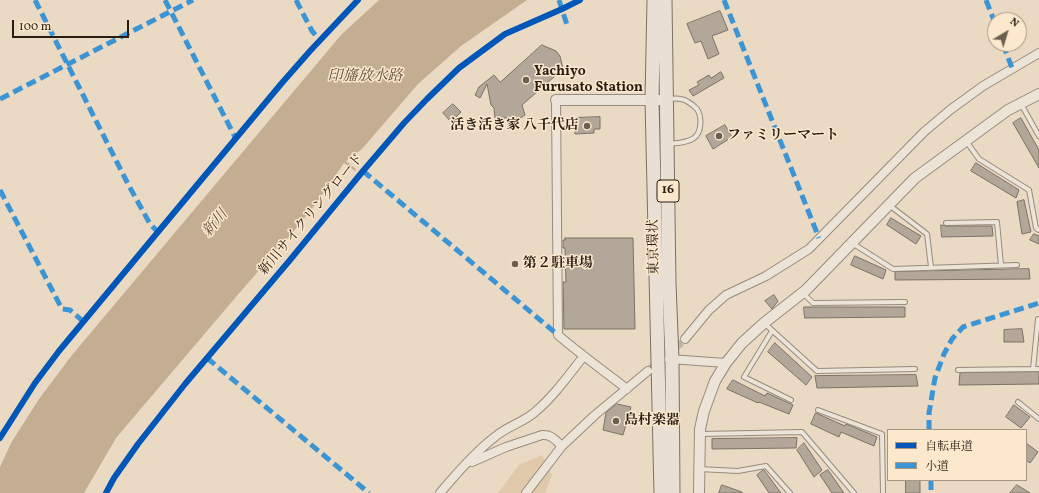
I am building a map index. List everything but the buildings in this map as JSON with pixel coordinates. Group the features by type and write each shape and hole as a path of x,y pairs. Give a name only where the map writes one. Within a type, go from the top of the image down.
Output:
{"highway":[{"name":"東京環状","path":"654,0 652,100 661,493"},
{"name":"東京環状","path":"665,0 673,493"}],"street":[{"path":"685,339 709,310 726,295 766,276 809,248 924,132 950,110 983,86 1039,54"},
{"path":"699,493 700,434 704,411 710,391 726,363 742,342 803,292 915,178 1008,110 1039,94"},
{"path":"627,389 591,361 583,357 558,335 556,100 666,100"},
{"path":"440,493 452,478 495,436 534,414 546,402 583,357"},
{"path":"658,359 726,363"},
{"path":"526,493 562,446 648,371"},
{"path":"465,466 479,458 506,447 542,435 551,436 562,446"}],"lane":[{"path":"666,100 680,99 690,103 697,110 700,123 700,128 695,138 684,142 667,144"},
{"path":"1021,104 1039,136"},
{"path":"966,141 979,159 1029,190 1036,228 1039,230"},
{"path":"889,205 927,234 931,267"},
{"path":"946,223 997,222 1001,265"},
{"path":"851,243 893,268 1017,265"},
{"path":"803,292 813,303 906,302"},
{"path":"1033,369 1039,319"},
{"path":"764,323 817,371 915,369"},
{"path":"772,331 744,377 791,400"},
{"path":"958,370 1039,369"},
{"path":"1018,402 1039,419"},
{"path":"818,410 882,434 883,493"},
{"path":"700,434 802,432 854,493"},
{"path":"699,469 738,471 766,466 790,493"}],"shaded area":[{"path":"542,455 552,475 545,493 498,493 519,465"}],"water":[{"name":"印旛放水路","path":"379,0 527,0 461,46 418,84 362,149 346,161 356,169 355,171 344,163 318,201 299,225 116,438 84,493 0,493 0,467 11,443 39,399 72,355 341,35"}],"tunnel":[{"path":"648,371 685,339"}],"marked path":[{"path":"35,0 128,184 150,224 158,232"},
{"path":"165,0 236,139"},
{"path":"0,99 193,0"},
{"path":"296,0 312,31 320,40"},
{"path":"559,0 567,25"},
{"path":"724,0 819,238"},
{"path":"986,0 991,12"},
{"path":"1006,52 1012,68"},
{"path":"363,171 558,335"},
{"path":"0,190 62,309 70,310 84,322"},
{"path":"929,429 929,413 935,378 944,354 952,339 963,327 1039,303"},
{"path":"207,358 369,493"},
{"path":"931,481 931,493"}],"cycle path":[{"path":"0,438 35,383 59,351 281,84 358,0"},
{"name":"新川サイクリングロード","path":"106,493 114,478 138,444 185,384 363,171 404,123 427,99 459,68 505,34 580,0"}],"place":[{"name":"Yachiyo Furusato Station","path":"526,80"},
{"name":"活き活き家 八千代店","path":"587,126"},
{"name":"ファミリーマート","path":"719,136"},
{"name":"第２駐車場","path":"515,264"},
{"name":"島村楽器","path":"616,421"}],"water label":[{"name":"新川","path":"216,224"}]}
